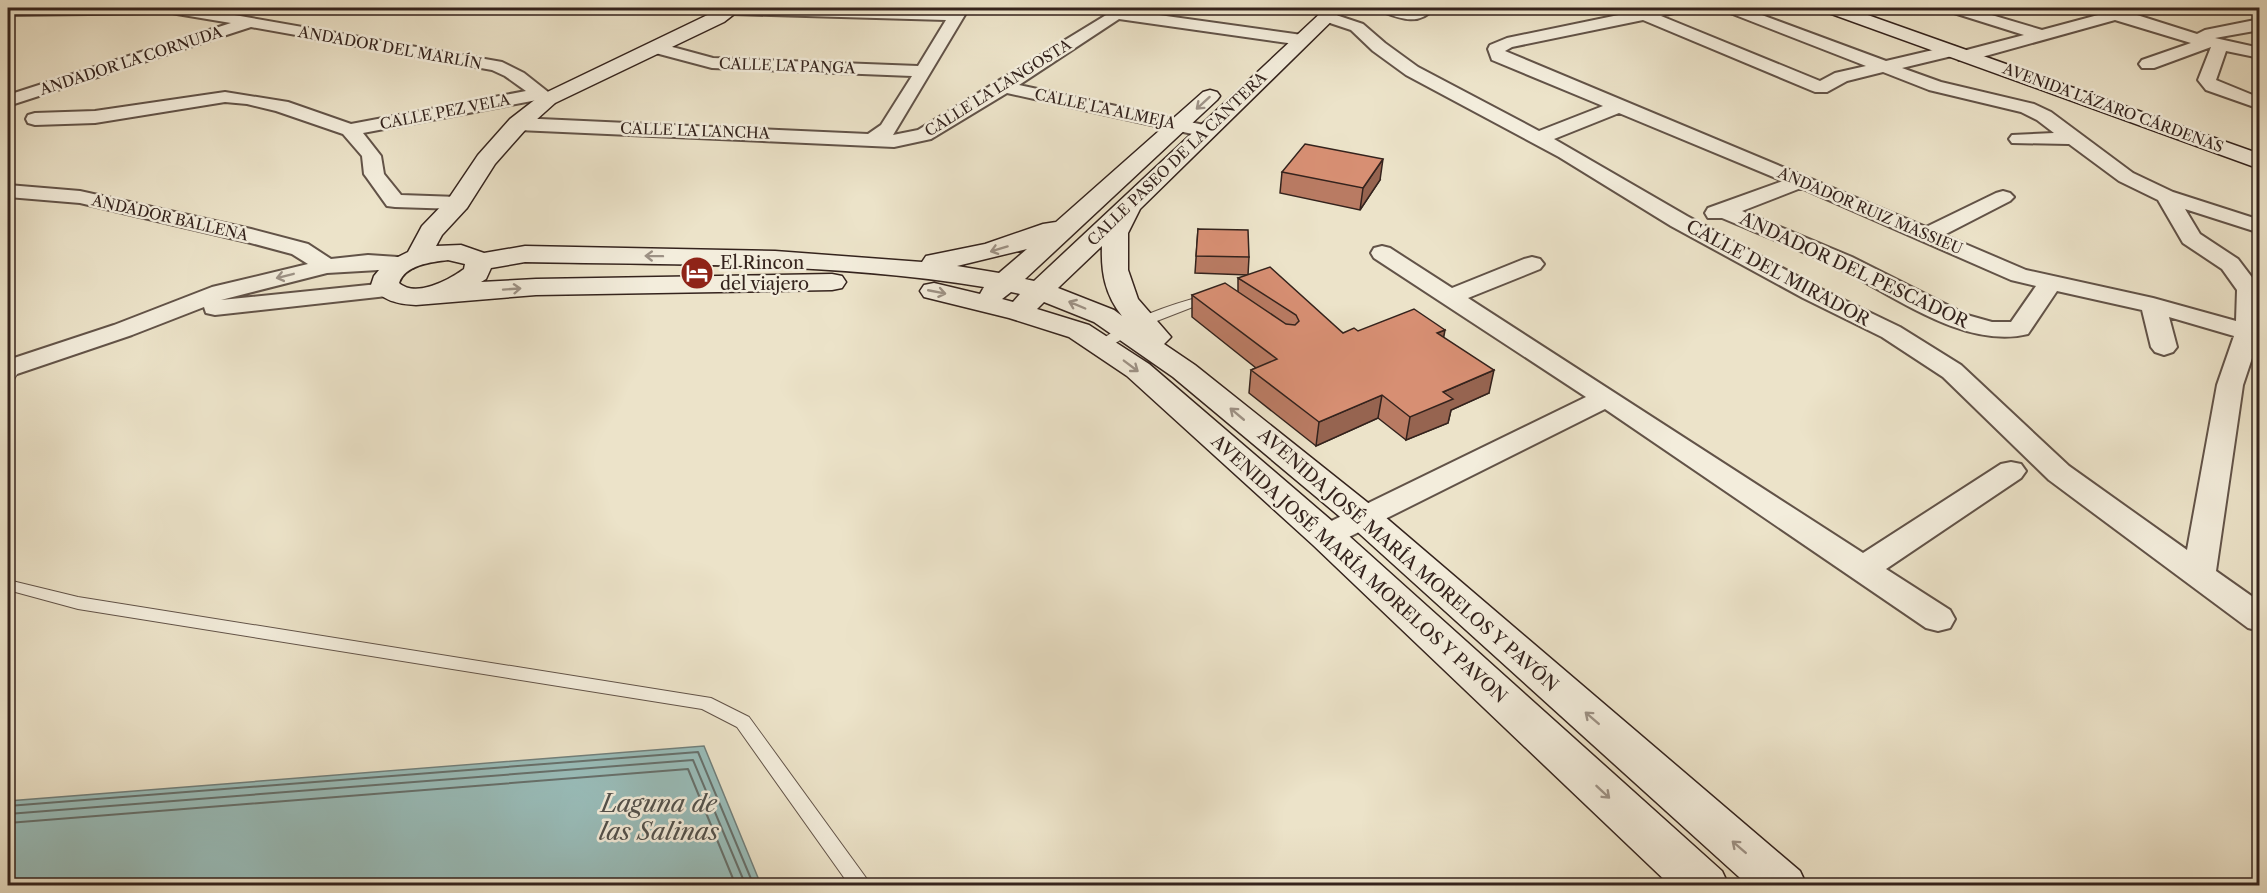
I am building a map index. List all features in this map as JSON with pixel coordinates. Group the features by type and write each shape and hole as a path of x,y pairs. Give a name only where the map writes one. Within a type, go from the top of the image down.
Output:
{"main road":[{"path":"412,260 431,231 454,207 486,160 544,97 654,47 732,8"},
{"name":"AVENIDA LÁZARO CÁRDENAS","path":"1832,8 2040,81 2259,162"},
{"name":"CALLE PASEO DE LA CANTERA","path":"1011,297 1073,220 1276,36 1324,11"},
{"name":"CALLE PASEO DE LA CANTERA","path":"1011,297 1134,198 1302,40 1324,11"},
{"path":"1123,331 1125,301 1115,270 1115,233 1134,198"},
{"path":"433,294 470,279 476,273 466,231 454,207"},
{"path":"873,268 978,255 1032,238 1073,220"},
{"path":"448,252 474,258 525,254 775,258 936,272 1011,297 941,292 895,285 840,282 536,287 406,296 388,290 385,279 390,273 412,260 448,252"},
{"name":"AVENIDA JOSÉ MARÍA MORELOS Y PAVON","path":"1011,297 1079,331 1123,331 1138,370 1326,536 1705,885"},
{"name":"AVENIDA JOSÉ MARÍA MORELOS Y PAVÓN","path":"1123,331 1184,370 1364,519 1783,885"}],"street":[{"path":"732,8 958,12 889,128 884,134 873,139"},
{"path":"1385,8 1413,16 1419,16 1426,8"},
{"path":"1627,8 1821,88 1841,77 2042,35 2118,14"},
{"path":"1643,14 1677,8"},
{"path":"1730,8 1935,86 2027,108 2044,116 2126,177 2166,196 2259,227"},
{"path":"2093,8 2191,38 2259,54"},
{"name":"ANDADOR DEL MARLÍN","path":"8,10 171,9 496,66 512,71 544,97"},
{"path":"1961,9 2042,35"},
{"name":"CALLE DEL MIRADOR","path":"1324,11 1357,27 1379,47 1412,71 1538,138 1679,221 1811,293 1891,332 1952,371 2059,473 2259,619"},
{"name":"CALLE LA LANGOSTA","path":"873,139 894,141 924,135 1004,87 1116,14 1276,36"},
{"name":"ANDADOR RUIZ MASSIEU","path":"1643,14 1507,43 1496,49 1498,56 1801,181 2019,275 2153,305 2254,334"},
{"name":"ANDADOR LA CORNUDA","path":"10,98 247,23"},
{"path":"2191,38 2249,28 2259,24"},
{"path":"1276,36 1302,40"},
{"path":"2148,64 2215,44"},
{"path":"2215,44 2207,80 2212,86 2259,104"},
{"name":"CALLE LA PANGA","path":"654,47 712,63 923,71"},
{"name":"CALLE LA ALMEJA","path":"1004,87 1206,131"},
{"name":"CALLE PEZ VELA","path":"350,130 544,97"},
{"path":"35,118 95,117 225,98 247,99 281,106 350,130 373,155 376,165 374,174 395,201 454,207"},
{"path":"1538,138 1617,107"},
{"path":"1989,119 2044,116"},
{"name":"CALLE LA LANCHA","path":"518,124 873,139"},
{"path":"2019,139 2073,138"},
{"path":"1679,221 1724,211 1801,181"},
{"name":"ANDADOR BALLENA","path":"8,191 80,197 251,236 300,249 327,266"},
{"path":"1926,235 2003,196"},
{"path":"2166,196 2191,238 2230,264 2249,291 2254,334 2230,385 2199,575"},
{"name":"ANDADOR DEL PESCADOR","path":"1724,211 1844,262 1958,320 1991,330 2019,329 2050,283"},
{"path":"1382,253 1606,398 1938,619"},
{"path":"10,372 220,292 327,266 412,260"},
{"path":"1450,297 1532,264"},
{"path":"123,330 216,308 388,290"},
{"path":"2153,305 2164,347"},
{"path":"1326,536 1606,398"},
{"path":"1862,569 2011,471"}],"lane":[{"path":"1123,331 1218,294"},
{"path":"11,590 78,603 705,703 743,722 862,885"}],"water":[{"name":"Laguna de las Salinas","path":"704,746 761,885 8,885 8,801"}],"building":[{"path":"1305,144 1383,159 1363,188 1282,172"},
{"path":"1198,229 1248,230 1249,257 1196,256"},
{"path":"1270,267 1343,333 1354,328 1358,331 1414,309 1445,330 1437,333 1494,370 1443,392 1453,399 1410,417 1382,395 1319,422 1251,370 1277,359 1192,295 1225,283 1286,324 1295,325 1299,321 1296,315 1238,278"}],"place":[{"name":"El Rincon del viajero","path":"697,273"}]}
